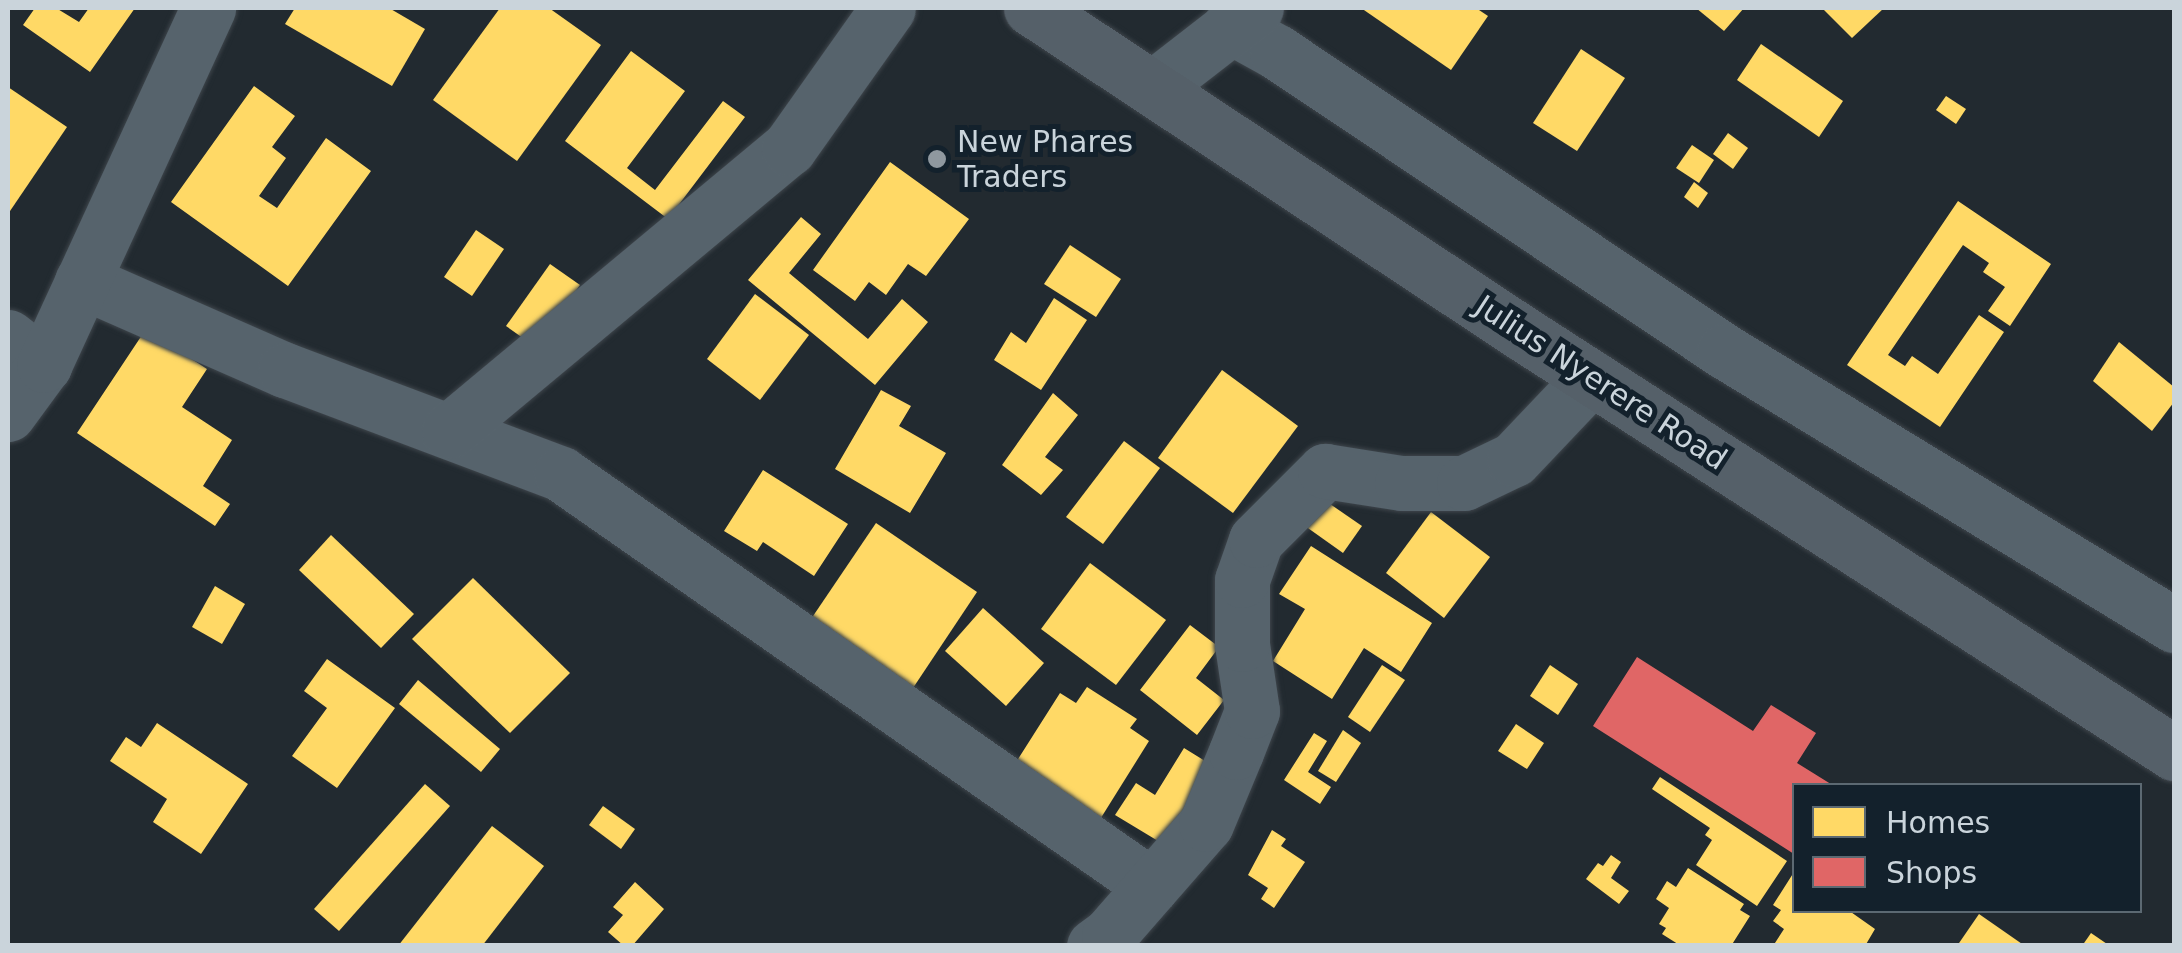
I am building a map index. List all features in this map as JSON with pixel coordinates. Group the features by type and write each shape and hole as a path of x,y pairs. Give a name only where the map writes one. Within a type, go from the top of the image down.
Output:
{"highway":[{"name":"Julius Nyerere Road","path":"1031,8 1591,378 2174,754"}],"street":[{"path":"8,414 26,351 82,281 208,8"},
{"path":"449,432 789,148 888,8"},
{"path":"1154,88 1243,17 1277,52 1724,351 2174,625"},
{"path":"82,281 286,370 561,474 1152,886"},
{"path":"1094,946 1206,824 1252,712 1242,644 1242,580 1256,540 1325,471 1402,483 1464,483 1514,459 1591,378"}],"building: Homes":[{"path":"35,8 56,8 79,22 89,8 135,8 90,72 23,25"},
{"path":"295,8 389,8 425,29 392,86 285,24"},
{"path":"500,8 549,8 601,45 517,161 433,100"},
{"path":"1361,8 1476,8 1488,16 1451,70"},
{"path":"1696,8 1744,8 1724,31"},
{"path":"1822,8 1884,8 1852,38"},
{"path":"1761,44 1843,101 1819,137 1737,80"},
{"path":"1581,49 1625,78 1577,151 1533,123"},
{"path":"631,51 685,91 627,168 655,190 723,101 745,117 668,219 565,141"},
{"path":"254,86 295,116 272,147 286,158 259,196 277,208 326,138 371,171 288,286 171,202"},
{"path":"8,87 67,127 8,214"},
{"path":"1946,96 1966,109 1956,124 1936,110"},
{"path":"1728,133 1748,148 1733,169 1713,154"},
{"path":"1692,145 1714,160 1699,183 1676,168"},
{"path":"890,162 969,219 926,276 908,264 886,295 869,282 855,301 813,270"},
{"path":"1694,182 1708,193 1698,208 1684,197"},
{"path":"1958,201 2051,264 2010,326 1988,311 2005,287 1983,272 1989,263 1963,245 1888,355 1905,366 1912,356 1938,374 1979,315 2004,332 1940,427 1847,365"},
{"path":"801,217 821,234 789,273 868,339 902,299 928,322 875,385 748,280"},
{"path":"476,230 504,249 472,296 444,277"},
{"path":"1070,245 1121,279 1096,317 1044,284"},
{"path":"550,264 580,285 537,348 506,326"},
{"path":"755,294 809,335 760,400 707,359"},
{"path":"1054,298 1087,320 1041,390 994,360 1011,332 1026,343"},
{"path":"146,329 207,369 182,407 232,440 203,486 230,504 215,526 77,433"},
{"path":"2119,342 2174,387 2174,402 2152,431 2093,381"},
{"path":"1222,370 1298,426 1233,513 1158,458"},
{"path":"881,390 911,406 899,426 946,453 910,513 835,469"},
{"path":"1053,393 1078,415 1045,457 1063,470 1041,495 1002,465"},
{"path":"1124,441 1160,468 1103,544 1066,517"},
{"path":"763,470 848,524 814,576 763,542 757,551 724,531"},
{"path":"1317,495 1362,526 1343,553 1298,521"},
{"path":"1431,512 1490,557 1444,618 1386,573"},
{"path":"876,523 977,592 911,691 809,622"},
{"path":"331,535 414,614 381,648 299,570"},
{"path":"1311,546 1432,623 1401,672 1364,648 1332,699 1273,661 1305,609 1279,594"},
{"path":"1090,563 1166,620 1116,685 1041,629"},
{"path":"473,578 570,673 510,733 412,639"},
{"path":"215,586 245,604 222,644 192,627"},
{"path":"983,608 1044,663 1006,706 945,651"},
{"path":"1190,625 1219,647 1196,678 1224,700 1197,735 1140,690"},
{"path":"327,659 395,708 337,788 292,756 327,708 304,691"},
{"path":"1382,665 1405,680 1370,732 1348,717"},
{"path":"1550,665 1578,684 1558,715 1530,696"},
{"path":"418,680 500,749 481,772 399,704"},
{"path":"1087,687 1137,719 1130,728 1149,741 1099,821 1013,767 1060,693 1076,703"},
{"path":"157,723 248,784 201,854 153,822 167,799 110,761 126,737 141,747"},
{"path":"1516,724 1544,743 1527,769 1498,751"},
{"path":"1343,730 1361,743 1336,782 1318,771"},
{"path":"1314,733 1327,741 1308,772 1331,787 1320,804 1284,780"},
{"path":"1184,748 1218,769 1168,847 1115,815 1136,783 1155,795"},
{"path":"1660,777 1787,861 1757,906 1696,865 1712,840 1705,835 1710,828 1652,789"},
{"path":"425,784 450,806 339,931 314,909"},
{"path":"603,806 635,829 621,849 589,825"},
{"path":"492,826 544,866 482,946 398,946"},
{"path":"1272,830 1286,839 1281,846 1305,862 1274,908 1261,899 1268,888 1248,875"},
{"path":"1611,855 1621,862 1611,878 1629,891 1619,904 1586,879 1598,863 1603,866"},
{"path":"1688,868 1744,904 1740,910 1750,916 1731,946 1681,946 1662,934 1666,928 1659,924 1669,908 1656,899 1667,881 1676,887"},
{"path":"1792,875 1792,913 1852,913 1875,929 1865,946 1773,946 1784,929 1773,921 1781,910 1773,905"},
{"path":"635,882 664,909 632,946 624,946 608,932 623,915 613,907"},
{"path":"1979,914 2025,946 1957,946"},
{"path":"2091,933 2110,946 2082,946"}],"building: Shops":[{"path":"1637,657 1753,731 1771,705 1816,733 1797,763 1829,783 1792,783 1792,853 1593,726"}],"place":[{"name":"New Phares Traders","path":"937,159"}]}
